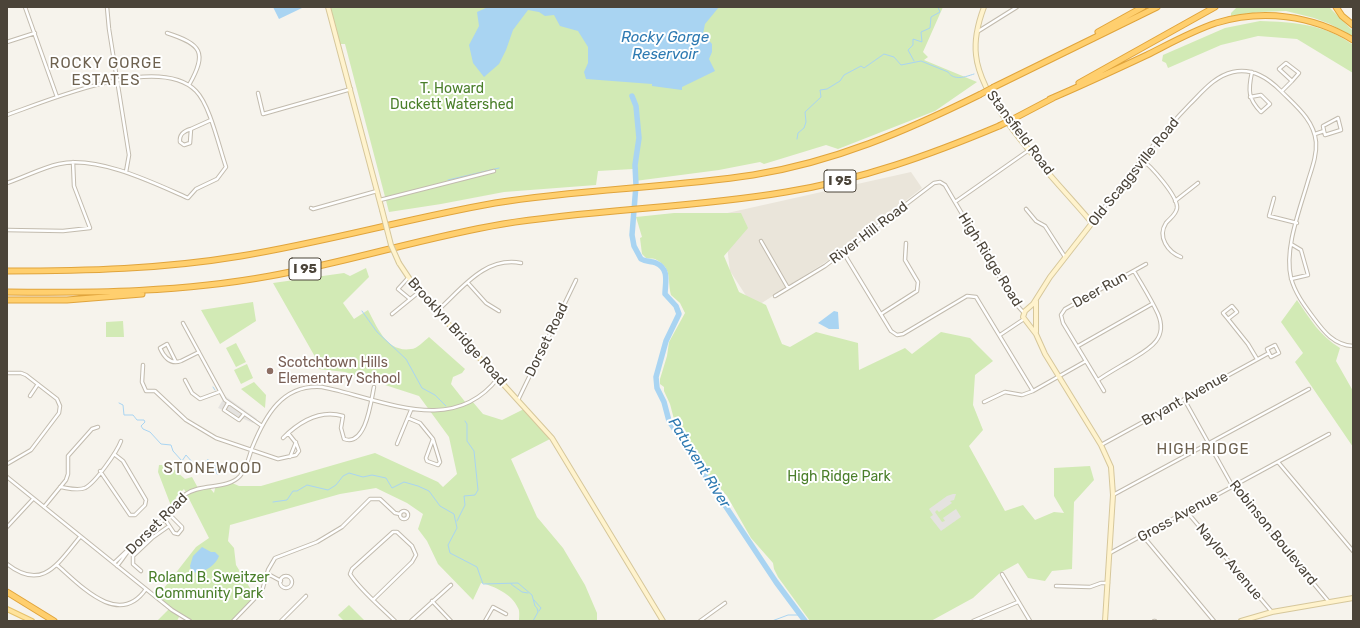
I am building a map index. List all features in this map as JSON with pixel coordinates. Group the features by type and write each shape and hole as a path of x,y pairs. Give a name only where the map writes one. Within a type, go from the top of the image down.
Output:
{"highway":[{"path":"1051,59 1143,7"},
{"name":"I 95","path":"7,271 99,271 208,261 265,252 466,208 520,199 754,175 841,154 909,129 1157,7"},
{"name":"I 95","path":"7,292 97,293 177,289 241,281 309,269 444,236 501,225 599,212 778,193 848,179 930,154 999,126 1215,7"},
{"path":"1336,7 1342,16 1353,25"},
{"path":"1050,99 1204,28 1238,18 1265,15 1293,18 1321,25 1353,40"},
{"path":"7,300 96,298 125,296 177,289"},
{"path":"7,592 54,621"}],"main road":[{"path":"7,609 32,621"}],"street":[{"path":"25,7 57,97"},
{"path":"107,7 110,37 129,155 126,172"},
{"name":"Brooklyn Bridge Road","path":"328,7 351,89 391,245 399,263 419,292 546,430 564,456 663,621"},
{"name":"Stansfield Road","path":"984,7 976,32 976,56 984,86 998,109 1029,149 1092,223"},
{"path":"976,32 1017,7"},
{"path":"7,42 34,33"},
{"path":"167,33 188,40 198,51 200,65 189,85"},
{"path":"1282,91 1292,81 1300,73 1286,63 1279,69 1292,81"},
{"name":"Old Scaggsville Road","path":"1025,311 1036,299 1050,277 1159,136 1213,82 1232,72 1252,72 1268,79 1282,91 1308,119 1314,134 1316,147 1314,158 1291,244 1289,259 1291,279 1300,299 1326,334 1339,343 1353,346"},
{"path":"1250,97 1261,95 1270,104 1261,112 1250,97 1248,87 1252,72"},
{"path":"7,115 57,97 118,80 156,76 173,78 189,85 200,96 211,120 226,169 216,179 196,189 188,198 126,172 73,162 51,166 7,183"},
{"path":"258,93 263,114 351,89"},
{"path":"1338,118 1341,130 1325,135 1324,131 1323,126 1338,118"},
{"path":"191,128 190,142 184,145 180,142 180,136 184,132 191,128 211,120"},
{"path":"1314,134 1324,131"},
{"name":"High Ridge Road","path":"1025,311 1015,304 955,202 1029,149"},
{"path":"1141,159 1153,169 1175,201 1176,212 1165,225 1163,236 1171,252 1181,257"},
{"path":"7,230 63,231 90,228 75,190 73,162"},
{"path":"380,200 494,171"},
{"name":"River Hill Road","path":"775,296 821,269 934,183 940,182 945,185 955,202"},
{"path":"1175,201 1198,183"},
{"path":"311,208 313,209 333,204 378,191"},
{"path":"1274,198 1269,216 1296,223"},
{"path":"1026,209 1036,221 1045,226 1065,258"},
{"path":"761,242 788,288"},
{"path":"881,314 917,291 918,282 905,260 906,243"},
{"path":"1291,244 1301,250 1308,274 1291,279"},
{"path":"843,252 891,331 899,335 968,296 972,295 978,299 1033,391"},
{"path":"437,312 479,272 486,268 512,262 521,263"},
{"name":"Deer Run","path":"1104,391 1063,323 1061,315 1063,312 1146,264"},
{"path":"1098,380 1146,352 1154,345 1159,336 1160,325 1158,315 1134,271"},
{"path":"408,278 398,289 410,299"},
{"name":"Dorset Road","path":"518,400 576,280"},
{"path":"468,282 486,303 499,311"},
{"path":"392,314 419,292"},
{"path":"1036,299 1036,334"},
{"path":"1078,346 1152,304"},
{"path":"1228,319 1237,312 1232,306 1223,313 1248,344 1257,359"},
{"path":"1036,315 1033,310 1025,311 1025,321 1036,334 1045,354 1101,445 1112,472 1113,495 1109,583 1105,621"},
{"path":"1000,335 1025,321 1033,322 1035,320"},
{"path":"183,323 219,392 228,403 262,426"},
{"path":"176,362 167,344 160,348 166,358 176,362 199,352"},
{"name":"Bryant Avenue","path":"1275,345 1279,353 1272,357 1269,352 1267,349 1275,345"},
{"name":"Bryant Avenue","path":"1101,445 1269,352"},
{"path":"984,402 1005,392 1022,395 1033,391 1086,361"},
{"path":"143,365 142,382 146,391 155,391 175,411 203,432 225,441 252,448 278,459 290,457 299,451 296,442 288,433"},
{"path":"7,372 24,374 57,399 60,406 60,410 31,450 7,464"},
{"name":"Dorset Road","path":"117,566 132,546 169,514 186,493 203,487 230,482 237,479 244,471 252,448 269,413 278,402 292,392 303,388 322,387 411,410 432,411 466,403 484,392 498,378"},
{"path":"185,380 193,394 203,399 219,392"},
{"path":"30,396 38,384"},
{"path":"283,438 308,419 323,414 336,414 343,416 341,428 344,439 352,439 360,436 363,431 374,387"},
{"path":"1113,495 1309,389"},
{"name":"Robinson Boulevard","path":"1184,399 1233,487 1329,602"},
{"path":"228,403 224,410 236,420 241,419 244,414"},
{"path":"397,444 411,410"},
{"path":"408,418 420,423 433,440 438,452 440,462 438,465 427,461 426,458 433,440"},
{"path":"44,507 68,474 68,456 92,429 98,427"},
{"name":"Gross Avenue","path":"1110,553 1329,434"},
{"path":"60,487 72,489 85,488 90,485 114,454 121,441"},
{"path":"290,457 296,442"},
{"path":"100,471 130,515 135,515 145,505 146,500 123,461 114,454"},
{"path":"1278,462 1353,552"},
{"path":"7,477 172,610 190,621"},
{"path":"7,527 33,499"},
{"path":"233,621 261,593 272,562 278,557 317,542 342,527 370,499 382,500 395,513 400,514"},
{"name":"Naylor Avenue","path":"1187,512 1272,612"},
{"path":"164,518 176,534 182,529 169,514"},
{"path":"141,571 135,566 132,560 138,551 169,526"},
{"path":"374,600 412,562 416,555 412,546 398,532 393,532 386,537 350,571 352,577 374,600 395,621"},
{"path":"1143,536 1214,621"},
{"path":"7,564 20,573 34,576 46,574 57,565 80,537"},
{"path":"114,563 132,546 138,551"},
{"path":"57,565 98,599 112,607 127,606 138,598 146,589"},
{"path":"268,574 281,581"},
{"path":"1002,574 1030,621"},
{"path":"286,576 289,576 293,581 285,588 280,585 281,581 286,576"},
{"path":"1056,586 1090,587 1101,583 1109,583"},
{"path":"411,621 451,585"},
{"path":"281,621 306,596"},
{"path":"1242,621 1272,612 1353,598"},
{"path":"432,601 451,621"},
{"path":"700,621 725,602"},
{"path":"973,621 1018,602"},
{"path":"485,621 493,607 506,614"}],"shaded area":[{"path":"911,172 922,188 835,256 754,308 730,271 723,214"},
{"path":"225,396 257,419 253,423 218,408"},
{"path":"956,494 954,500 950,501 952,503 939,512 937,510 935,512 942,522 945,521 943,518 956,509 961,517 941,531 930,517 933,515 929,509 947,496"}],"green space":[{"name":"T. Howard Duckett Watershed","path":"328,7 943,7 923,52 928,57 924,60 977,82 935,111 838,149 826,145 764,164 760,162 719,170 635,181 633,169 598,171 596,185 504,192 389,212 345,44 339,44"},
{"path":"1237,7 1329,7 1353,31 1353,37 1330,24 1314,18 1286,11 1260,12 1231,16 1231,13"},
{"path":"1260,21 1297,23 1320,28 1342,38 1353,45 1353,73 1297,39 1258,36 1221,45 1168,68 1166,63 1162,61 1163,55 1225,28"},
{"name":"High Ridge Park","path":"674,213 741,213 748,228 724,256 739,292 766,305 782,344 790,347 816,332 858,343 859,370 905,348 912,354 941,332 970,338 993,361 975,375 973,405 983,430 969,446 1005,511 1023,505 1035,520 1054,512 1064,513 1054,496 1054,468 1090,466 1094,480 1074,502 1072,569 1052,571 1045,581 1028,578 1018,563 1000,573 973,598 931,621 810,621 778,577 773,563 751,538 727,496 708,475 701,458 675,423 664,387 660,384 669,342 685,313 680,303 671,295 668,274 665,266 655,259 646,258 642,254 640,238 642,237 636,217"},
{"name":"Roland B. Sweitzer Community Park","path":"366,268 369,277 343,303 354,319 368,310 379,331 389,343 395,347 403,349 416,348 429,337 465,369 462,373 453,377 451,384 466,403 472,401 483,414 502,420 526,408 552,438 511,459 537,517 563,548 585,585 597,613 597,621 519,621 519,609 512,599 502,591 481,583 473,600 438,564 427,541 418,529 423,514 407,503 376,488 340,494 230,525 228,541 234,548 236,565 256,598 233,621 190,621 180,615 177,621 157,621 170,608 157,597 196,547 209,538 184,489 176,497 173,511 158,472 159,465 169,465 185,479 192,477 198,488 208,486 214,493 216,484 230,482 239,486 261,486 375,453 438,482 443,487 457,474 449,437 419,396 345,372 318,369 314,355 273,283 344,273 350,276"},
{"path":"1297,300 1321,333 1340,348 1336,361 1353,391 1353,447 1295,362 1303,353 1281,322"},
{"path":"253,302 256,321 220,344 201,310"},
{"path":"123,321 124,337 106,337 106,322"},
{"path":"236,343 246,362 236,367 226,348"},
{"path":"247,364 253,378 241,384 234,370"},
{"path":"254,382 266,395 265,408 241,389"},
{"path":"349,605 365,621 344,621 338,615"}],"water":[{"path":"273,7 302,8 279,19"},
{"name":"Rocky Gorge Reservoir","path":"488,7 719,7 705,24 703,34 712,44 712,52 709,59 715,71 682,87 682,90 652,86 652,84 586,79 584,72 588,63 588,47 578,31 560,26 554,15 545,16 539,12 528,10 513,30 499,64 484,77 473,63 469,45 479,26 477,12"},
{"path":"834,311 838,312 839,329 829,329 818,323"},
{"path":"208,459 210,462 225,465 226,470 218,475 204,462"},
{"path":"202,547 211,552 215,552 219,556 210,568 196,573 191,570 190,566 193,556"}],"waterway":[{"path":"914,61 908,50 913,45 913,39 922,42 921,32 930,28 931,17 940,12 938,7"},
{"path":"797,139 798,133 804,128 806,122 805,112 821,97 820,90 827,89 840,81 844,75 861,66 864,68 884,54 894,57 901,65 921,61 948,72 953,77 963,77 974,74"},
{"name":"Patuxent River","path":"632,96 636,106 639,138 635,165 636,185 632,235 634,246 641,259 656,263 663,269 666,277 665,294 676,306 679,314 666,341 656,377 657,388 664,402 669,421 776,582 805,621"},
{"path":"448,180 499,168"},
{"path":"362,311 377,332 406,359 422,388 435,395 446,406"},
{"path":"119,403 123,405 124,415 133,415 137,420 144,420 145,422 141,426 143,429 150,432 161,444 171,445 173,451 182,461 186,455 193,463"},
{"path":"457,521 465,505 464,496 475,495 478,490 474,451 467,441 467,424 465,421"},
{"path":"273,502 287,500 293,491 297,491 307,485 328,490 336,485 343,476 349,473 363,477 372,475 386,478 392,488 404,482 429,491 440,506 454,514 457,528 448,545 450,553 477,567 483,584 518,583 532,595 538,612 533,621"},
{"path":"511,584 522,592 528,593"},
{"path":"534,600 541,608 539,611"},
{"path":"772,621 788,615 801,615"}],"place":[{"name":"Scotchtown Hills Elementary School","path":"270,371"}],"district":[{"name":"ROCKY GORGE ESTATES","path":"106,72"},
{"name":"HIGH RIDGE","path":"1203,450"},
{"name":"STONEWOOD","path":"213,469"}]}
